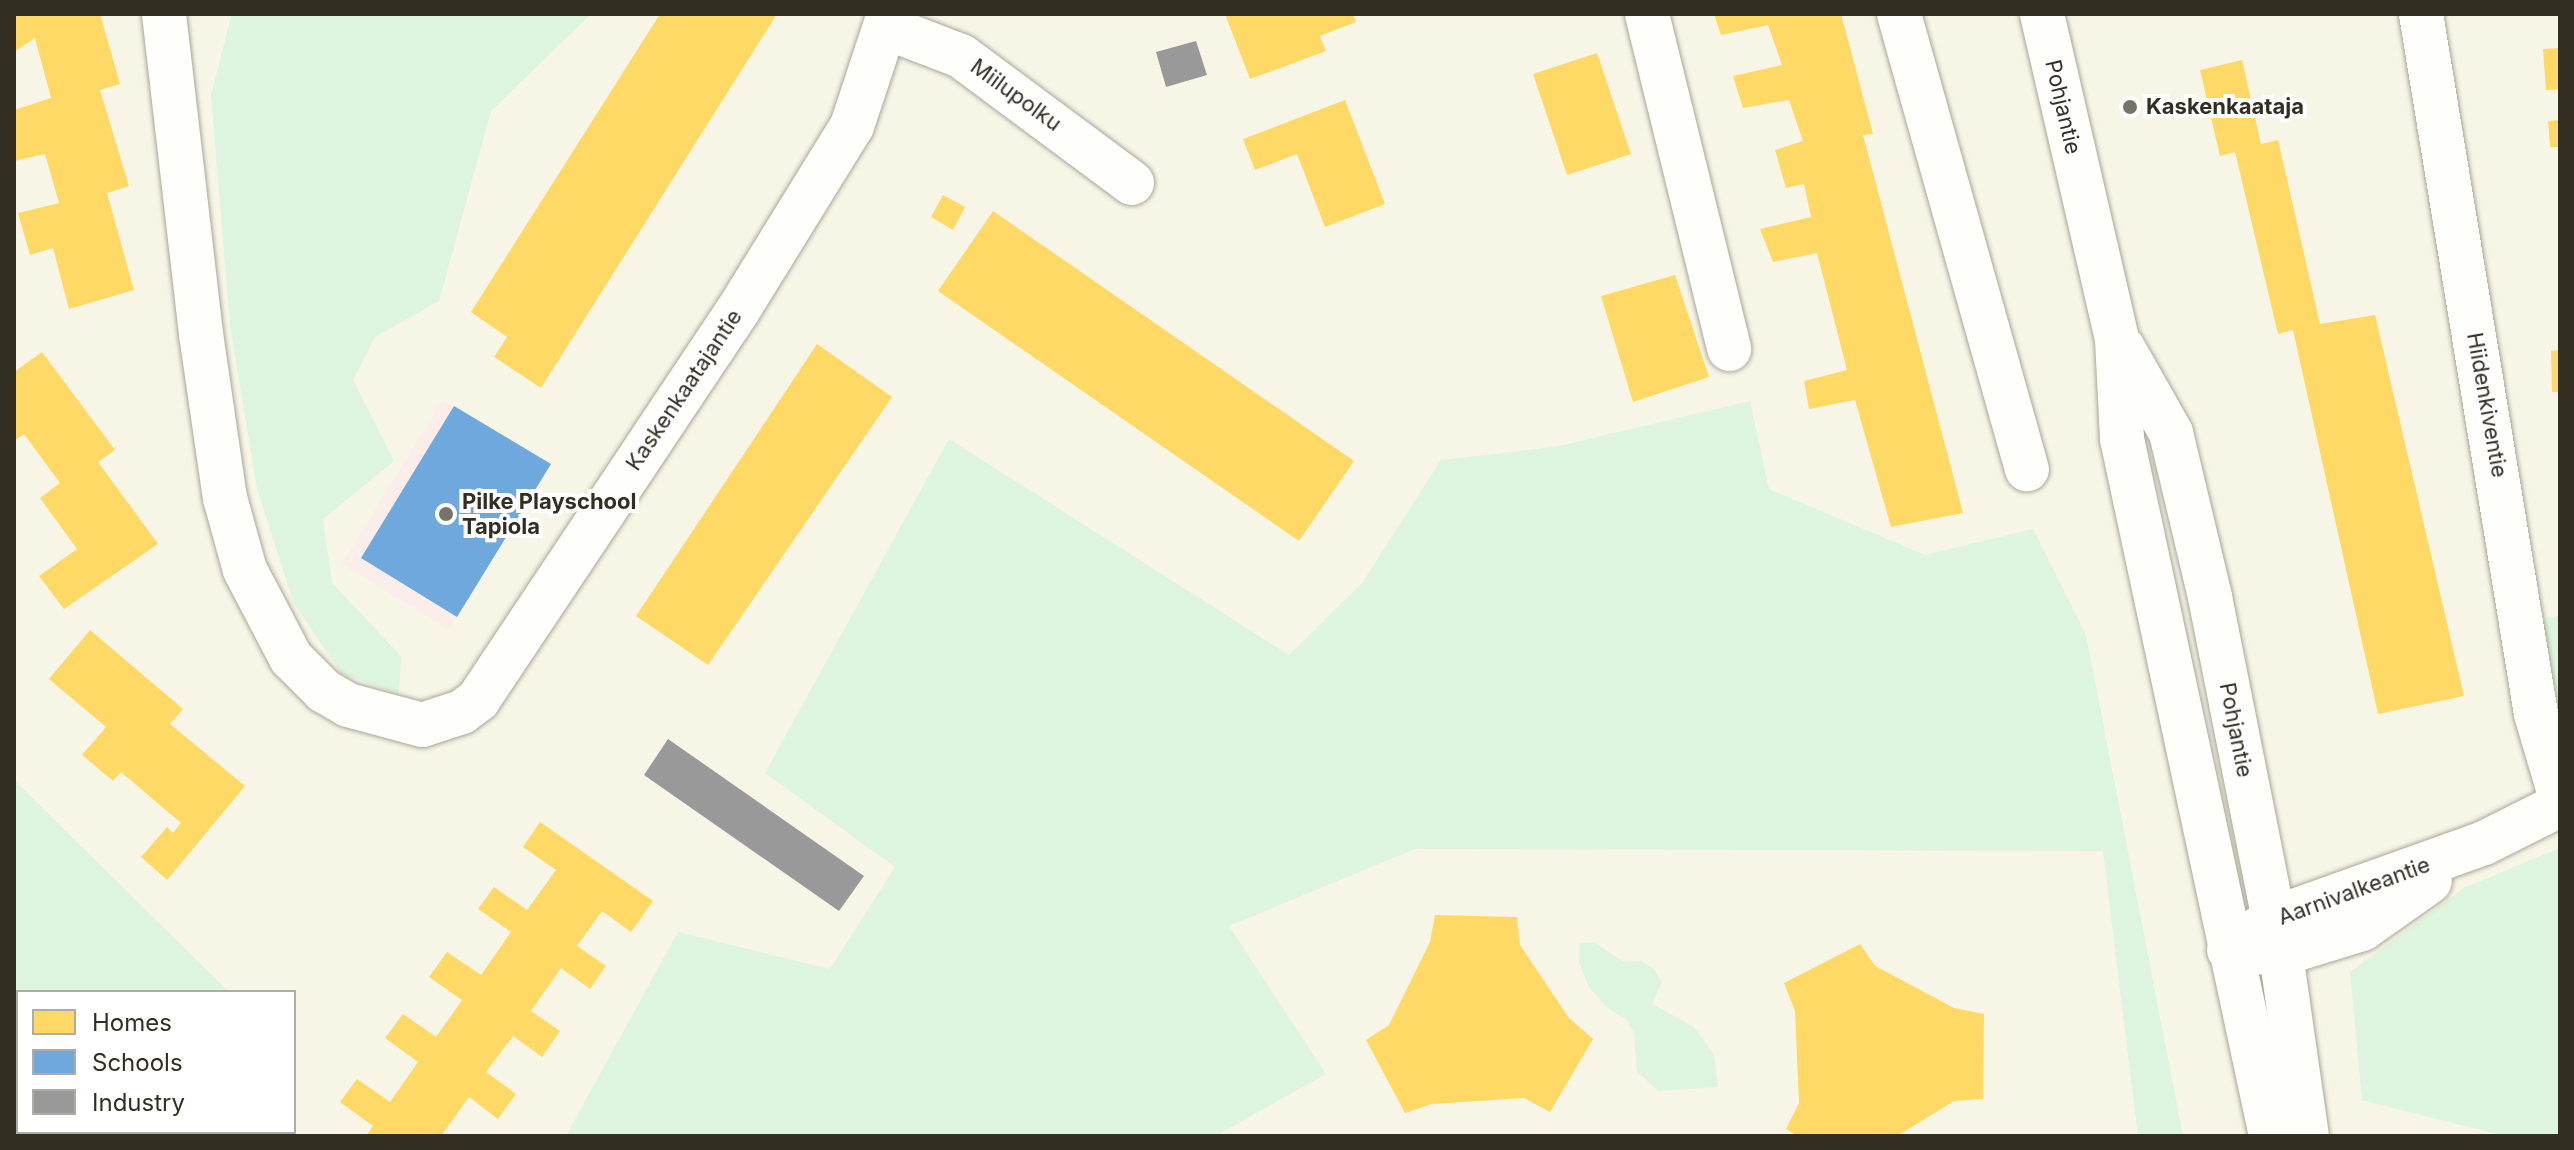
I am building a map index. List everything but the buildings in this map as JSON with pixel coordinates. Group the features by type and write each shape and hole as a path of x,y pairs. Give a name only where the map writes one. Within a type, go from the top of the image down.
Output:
{"street":[{"name":"Kaskenkaatajantie","path":"164,14 201,334 225,498 245,570 291,658 324,691 348,705 422,725 462,712 478,700 828,171 852,126 888,21"},
{"path":"1647,14 1729,349"},
{"path":"1899,14 2027,469"},
{"name":"Pohjantie","path":"2042,14 2117,339 2122,439 2271,1136"},
{"name":"Hiidenkiventie","path":"2421,14 2536,714 2560,795"},
{"name":"Miilupolku","path":"888,21 961,56 1132,183"},
{"name":"Pohjantie","path":"2117,339 2171,433 2210,597 2276,937 2307,1136"},
{"name":"Aarnivalkeantie","path":"2229,950 2276,937 2362,929 2484,843 2560,805"}],"shaded area":[{"name":"Pilke Playschool Tapiola","path":"443,399 551,464 449,630 342,564"}],"green space":[{"path":"232,14 591,14 491,111 439,301 375,337 353,380 394,461 323,519 332,583 401,656 399,694 342,674 294,604 257,489 230,325 211,95"},
{"path":"1750,401 1769,489 1925,555 2033,529 2086,635 2183,1136 2138,1136 2103,851 1415,849 1229,926 1326,1074 1215,1136 566,1136 678,932 830,969 895,867 765,773 949,439 1289,655 1363,582 1441,460 1555,447"},
{"path":"2560,616 2560,736 2523,620"},
{"path":"14,780 227,990 16,990 16,1134 194,1134 14,1136"},
{"path":"2560,848 2560,1136 2501,1135 2362,1100 2350,972 2464,888"},
{"path":"1594,942 1624,962 1641,961 1654,969 1662,982 1652,1004 1694,1027 1714,1055 1718,1087 1658,1091 1637,1071 1634,1033 1627,1020 1606,1007 1589,987 1579,963 1580,943"}],"place":[{"name":"Kaskenkaataja","path":"2130,107"},
{"name":"Pilke Playschool Tapiola","path":"446,514"}]}
